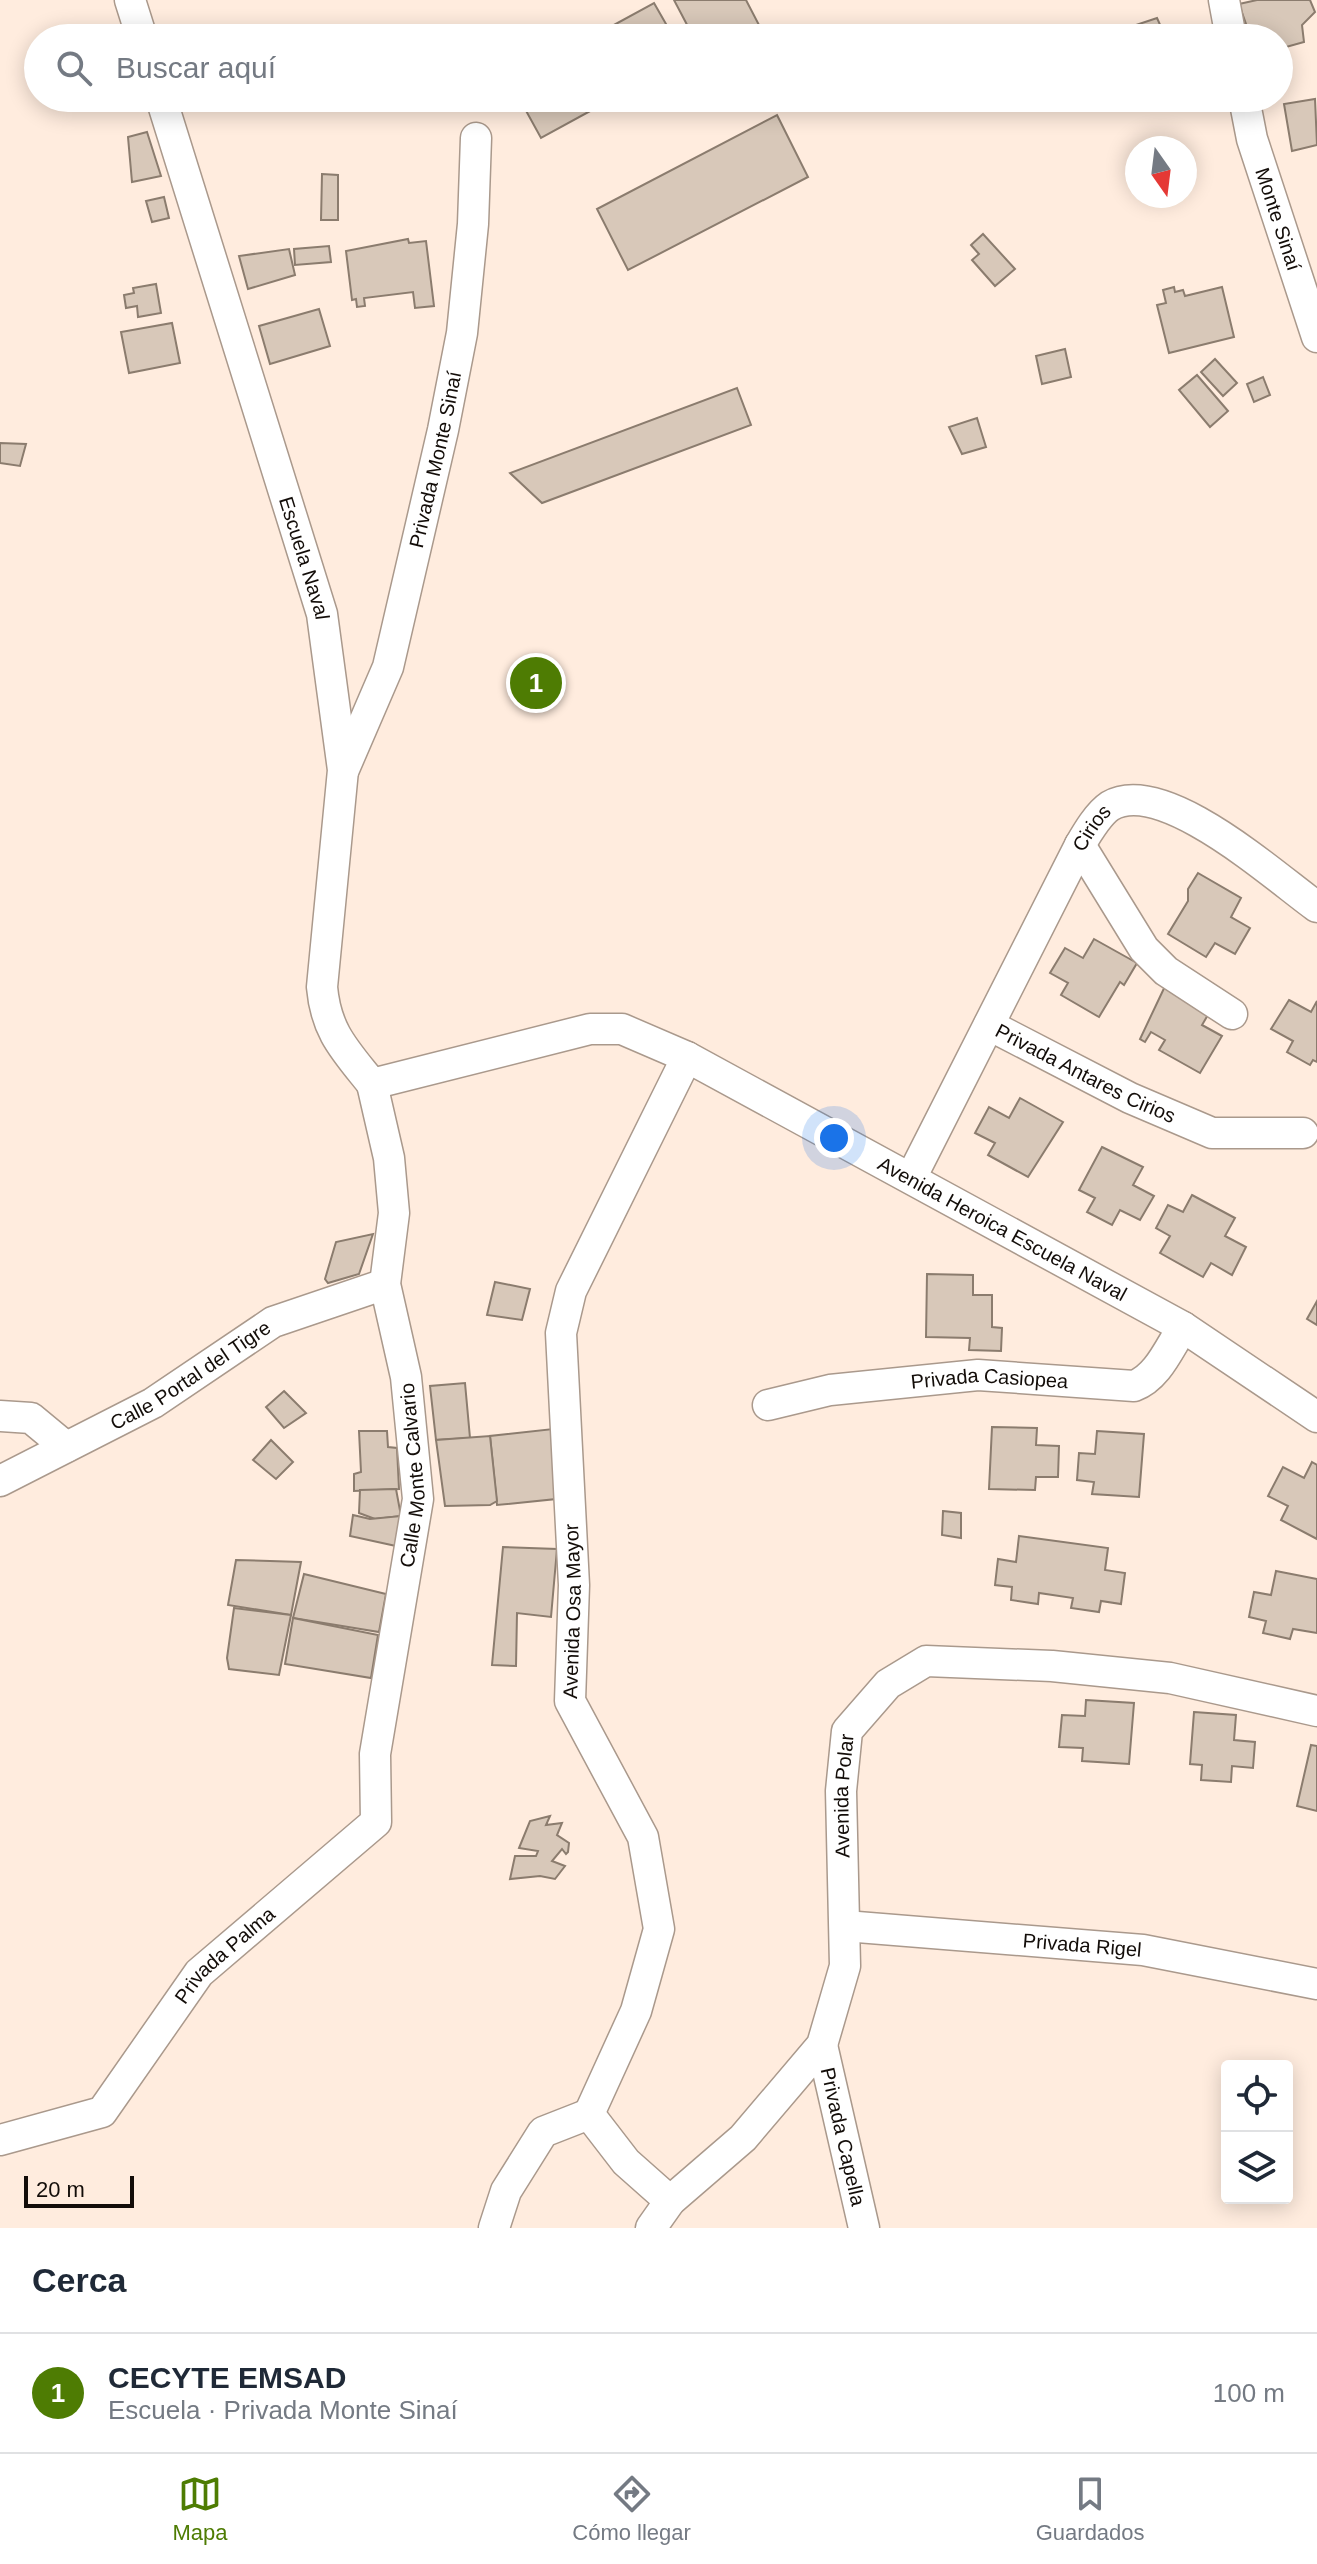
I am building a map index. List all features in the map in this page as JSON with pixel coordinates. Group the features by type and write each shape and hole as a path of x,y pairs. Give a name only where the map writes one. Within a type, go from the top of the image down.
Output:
{"street":[{"path":"130,0 138,24"},
{"path":"1224,0 1228,24"},
{"name":"Escuela Naval","path":"165,112 322,614 343,770 322,987 331,1034 372,1084"},
{"name":"Monte Sinaí","path":"1247,112 1252,139 1317,337"},
{"name":"Privada Monte Sinaí","path":"343,770 388,667 443,430 462,333 473,224 476,138"},
{"name":"Cirios","path":"989,1025 1080,845 1109,807 1138,799 1185,813 1317,907"},
{"path":"1080,845 1144,949 1166,971 1232,1014"},
{"name":"Privada Antares Cirios","path":"911,1178 989,1025 1130,1098 1212,1133 1303,1133"},
{"name":"Avenida Heroica Escuela Naval","path":"372,1084 608,1027 622,1029 687,1057 1183,1327 1317,1417"},
{"name":"Avenida Osa Mayor","path":"589,2114 636,2011 659,1929 643,1837 570,1701 574,1585 561,1333 571,1291 687,1057"},
{"name":"Calle Monte Calvario","path":"372,1084 389,1158 394,1213 385,1284 406,1377 418,1499 375,1754 376,1822"},
{"name":"Calle Portal del Tigre","path":"0,1481 153,1403 273,1322 385,1284"},
{"name":"Privada Casiopea","path":"768,1405 830,1390 978,1375 1134,1386 1154,1373 1183,1327"},
{"path":"0,1416 31,1418 66,1447"},
{"name":"Avenida Polar","path":"651,2228 670,2201 743,2138 822,2045 845,1966 841,1791 847,1731 888,1684 926,1661 1052,1666 1170,1678 1317,1711"},
{"name":"Privada Palma","path":"0,2140 102,2112 199,1973 376,1822"},
{"name":"Privada Rigel","path":"845,1926 1143,1950 1317,1984"},
{"name":"Privada Capella","path":"822,2045 864,2228"},
{"path":"494,2228 506,2191 543,2132 589,2114 626,2162 670,2201"}],"building":[{"path":"674,0 746,0 758,24 687,24"},
{"path":"1257,0 1310,0 1315,12 1302,25 1304,42 1293,45 1293,24 1246,24 1239,4"},
{"path":"654,3 666,24 616,24"},
{"path":"1157,18 1160,24 1139,24"},
{"path":"1315,99 1317,145 1292,151 1285,112 1293,112 1293,103"},
{"path":"527,112 588,112 541,138"},
{"path":"777,115 808,177 628,270 597,209"},
{"path":"147,132 161,176 132,182 128,137"},
{"path":"322,174 338,175 338,220 321,220"},
{"path":"164,197 169,218 152,222 146,201"},
{"path":"983,234 1015,269 995,286 972,260 979,254 971,245"},
{"path":"408,239 409,243 426,241 434,306 415,308 413,292 364,298 365,306 357,307 356,299 352,300 346,251"},
{"path":"329,246 331,262 295,265 294,249"},
{"path":"289,249 295,275 248,289 239,256"},
{"path":"156,284 161,313 138,317 137,306 126,308 124,295 134,293 133,288"},
{"path":"1174,287 1175,292 1183,290 1185,296 1222,287 1234,337 1169,353 1157,305 1166,303 1163,290"},
{"path":"319,309 330,346 270,364 259,326"},
{"path":"172,323 180,363 129,373 121,332"},
{"path":"1065,349 1071,377 1042,384 1036,356"},
{"path":"1215,359 1237,383 1223,396 1201,372"},
{"path":"1197,375 1228,411 1210,427 1179,390"},
{"path":"1263,377 1270,395 1254,402 1247,384"},
{"path":"737,388 751,425 542,503 510,473"},
{"path":"977,418 986,447 962,454 949,427"},
{"path":"0,443 26,444 20,466 0,463"},
{"path":"1198,873 1241,898 1231,917 1250,928 1235,954 1215,943 1206,957 1168,934 1188,901 1188,889"},
{"path":"1094,939 1137,963 1124,985 1120,982 1099,1017 1061,995 1068,983 1050,973 1065,948 1083,958"},
{"path":"1167,982 1212,1008 1202,1025 1222,1036 1200,1073 1159,1050 1165,1040 1151,1032 1145,1042 1140,1039"},
{"path":"1289,1000 1311,1012 1317,1001 1317,1062 1313,1060 1310,1065 1287,1052 1293,1041 1271,1029"},
{"path":"1020,1098 1063,1122 1028,1177 988,1155 995,1143 975,1133 989,1107 1009,1118"},
{"path":"1102,1147 1143,1167 1133,1185 1154,1196 1140,1220 1120,1210 1112,1225 1087,1212 1095,1198 1079,1190"},
{"path":"1192,1195 1235,1218 1225,1236 1246,1247 1232,1275 1211,1263 1203,1277 1160,1253 1170,1236 1156,1228 1168,1205 1183,1212"},
{"path":"373,1234 359,1274 328,1283 325,1279 336,1242"},
{"path":"927,1274 973,1275 973,1295 992,1295 992,1327 1002,1328 1001,1351 969,1350 970,1338 926,1337"},
{"path":"495,1282 530,1289 522,1320 487,1315"},
{"path":"1317,1301 1317,1325 1307,1319"},
{"path":"465,1383 470,1438 436,1440 430,1386"},
{"path":"284,1391 306,1413 284,1428 266,1407"},
{"path":"992,1427 1037,1428 1036,1445 1059,1446 1058,1477 1036,1477 1035,1490 989,1489"},
{"path":"553,1429 556,1499 497,1505 490,1436"},
{"path":"359,1431 387,1431 388,1447 397,1448 399,1489 354,1491 354,1474 361,1472"},
{"path":"1097,1431 1144,1434 1139,1497 1092,1494 1094,1482 1077,1480 1079,1453 1095,1454"},
{"path":"490,1436 497,1501 490,1505 445,1506 436,1440"},
{"path":"271,1440 293,1462 276,1479 253,1460"},
{"path":"1312,1462 1317,1465 1317,1539 1281,1520 1288,1506 1268,1496 1283,1467 1304,1478"},
{"path":"396,1489 401,1516 375,1519 359,1513 360,1490"},
{"path":"943,1511 961,1513 961,1538 942,1535"},
{"path":"353,1515 370,1519 401,1516 396,1546 350,1536"},
{"path":"1019,1536 1108,1548 1105,1570 1125,1573 1121,1604 1101,1601 1099,1612 1071,1608 1073,1598 1039,1593 1038,1604 1011,1600 1012,1587 995,1585 998,1559 1016,1562"},
{"path":"503,1547 557,1549 551,1617 517,1613 516,1666 492,1665"},
{"path":"236,1560 301,1562 291,1615 228,1605"},
{"path":"1276,1571 1317,1579 1317,1633 1293,1629 1290,1639 1263,1633 1266,1621 1249,1617 1254,1592 1271,1595"},
{"path":"304,1574 386,1594 379,1632 293,1618"},
{"path":"234,1608 291,1615 279,1675 229,1669 227,1658"},
{"path":"293,1618 378,1635 371,1678 285,1664"},
{"path":"1086,1700 1134,1703 1129,1764 1082,1761 1083,1748 1059,1747 1062,1715 1085,1716"},
{"path":"1194,1712 1236,1715 1234,1740 1255,1742 1253,1768 1232,1766 1231,1782 1201,1780 1202,1765 1190,1764"},
{"path":"1311,1745 1317,1746 1317,1811 1297,1806"},
{"path":"550,1816 546,1825 562,1823 557,1835 569,1843 568,1852 566,1854 562,1849 552,1861 565,1866 555,1879 540,1876 510,1879 515,1856 536,1856 538,1851 519,1848 530,1821"}],"place":[{"name":"CECYTE EMSAD","path":"536,683"}]}
